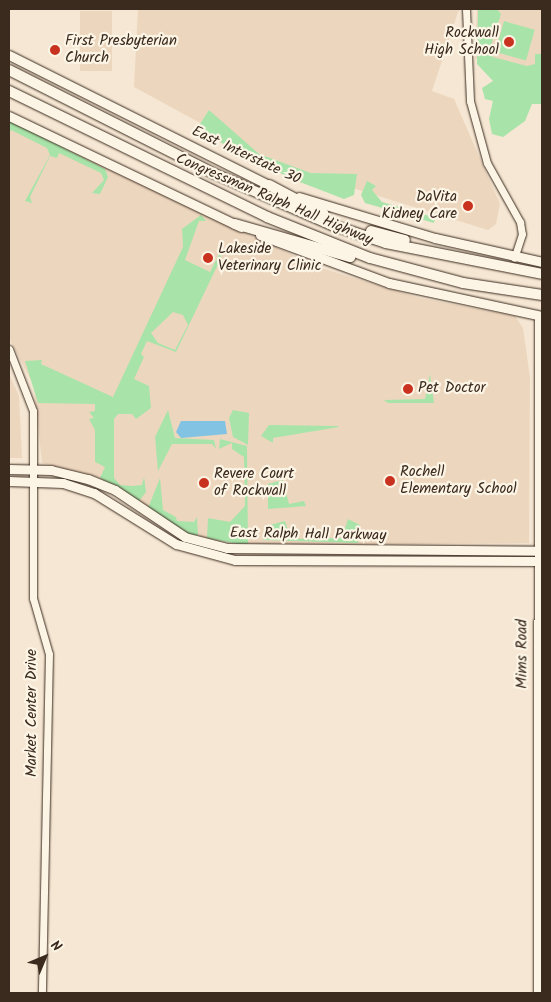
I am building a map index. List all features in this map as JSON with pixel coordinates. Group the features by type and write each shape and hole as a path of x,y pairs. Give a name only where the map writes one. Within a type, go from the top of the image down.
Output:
{"highway":[{"name":"Congressman Ralph Hall Highway","path":"9,70 213,173 332,224 386,243 542,273"},
{"name":"Congressman Ralph Hall Highway","path":"9,92 267,217 370,258 463,283 542,296"},
{"path":"269,185 350,225 542,273"},
{"path":"235,224 406,273 463,283"}],"main road":[{"name":"East Interstate 30","path":"9,55 269,185 325,206 514,258 542,262"},
{"path":"9,116 235,224 390,283 540,315"},
{"name":"East Ralph Hall Parkway","path":"9,469 32,469 67,473 107,486 166,527 227,548 540,550"},
{"name":"East Ralph Hall Parkway","path":"9,481 32,481 94,492 161,537 211,556 540,561"}],"street":[{"path":"466,9 470,101 487,163 520,222 522,234 514,258"},
{"name":"Mims Road","path":"537,993 540,315"},
{"name":"Market Center Drive","path":"9,349 33,411 32,598 49,654 42,993"}],"shaded area":[{"path":"138,9 459,9 432,91 454,99 500,204 496,224 488,230 320,178 252,151 134,87"},
{"name":"Rockwall High School","path":"477,9 542,9 542,73 475,58"},
{"path":"80,11 112,11 112,71 80,71"},
{"path":"9,120 318,267 420,298 515,316 523,328 530,377 529,543 251,545 210,540 170,523 106,479 42,463 34,386 9,338"},
{"path":"9,374 19,396 22,458 9,458"}],"green space":[{"path":"478,9 497,9 501,14 489,52 493,57 527,66 535,64 535,54 542,54 542,112 541,104 532,104 525,121 503,137 492,134 489,119 493,101 485,99 482,88 493,81 477,64"},
{"path":"504,21 535,30 526,61 495,52"},
{"path":"209,110 259,154 311,173 357,174 354,195 344,199 292,179 204,134 200,124"},
{"path":"9,120 105,169 108,177 100,194 92,193 104,180 101,173 59,153 57,158 50,156 30,197 32,203 25,201 50,155 47,148 11,130 9,133"},
{"path":"367,181 376,186 372,190 382,202 433,217 436,213 434,223 365,203 361,195"},
{"path":"201,215 206,221 199,221 185,260 210,272 223,246 221,258 176,352 147,341 141,354 144,357 134,379 149,386 151,408 136,419 132,414 118,414 114,419 114,478 120,485 132,486 142,485 144,477 146,492 139,501 100,478 105,467 95,462 95,430 89,419 94,418 89,412 95,411 95,404 38,403 25,361 42,360 41,364 113,397 183,247 182,229","holes":["173,312 183,315 188,325 175,350 158,343 151,333"]},
{"path":"430,374 434,403 388,403 384,400 425,399"},
{"path":"168,410 175,438 214,440 216,449 212,444 172,444 158,471 155,437"},
{"path":"233,410 249,413 248,445 233,437 229,418"},
{"path":"269,425 339,427 273,438 273,443 261,436"},
{"path":"220,439 247,446 248,546 207,538 208,518 230,522 245,506 244,457 232,449 232,443 219,449"},
{"path":"160,478 163,510 176,517 177,521 194,522 197,517 198,535 190,535 148,508"},
{"path":"283,480 289,504 304,501 306,506 268,509 268,484"},
{"path":"348,519 360,525 358,543 263,540 266,526 285,521 291,539 342,538"}],"water":[{"path":"181,421 225,421 227,434 181,438 176,432"}],"place":[{"name":"Rockwall High School","path":"509,42"},
{"name":"First Presbyterian Church","path":"55,50"},
{"name":"DaVita Kidney Care","path":"468,206"},
{"name":"Lakeside Veterinary Clinic","path":"208,258"},
{"name":"Pet Doctor","path":"408,389"},
{"name":"Rochell Elementary School","path":"390,481"},
{"name":"Revere Court of Rockwall","path":"204,483"}]}
